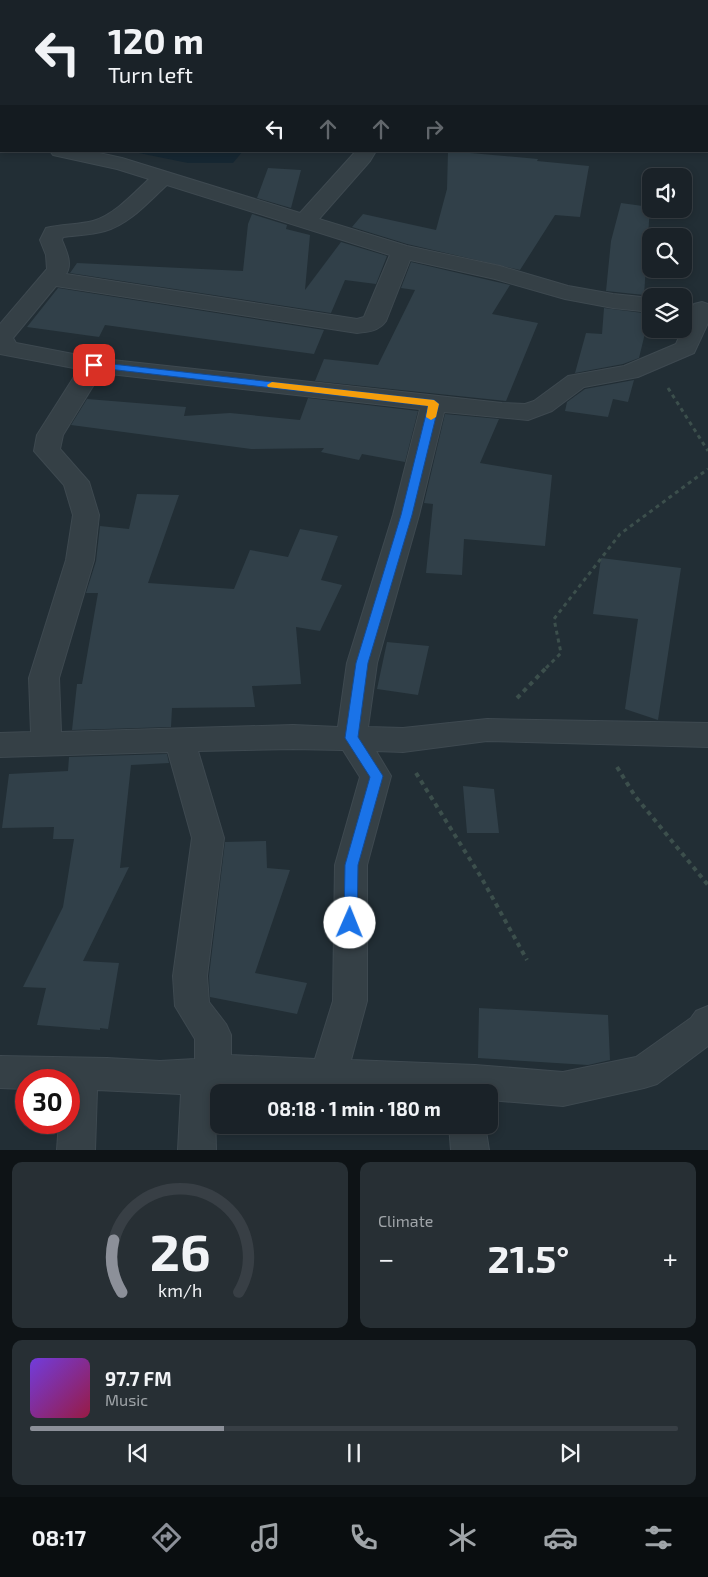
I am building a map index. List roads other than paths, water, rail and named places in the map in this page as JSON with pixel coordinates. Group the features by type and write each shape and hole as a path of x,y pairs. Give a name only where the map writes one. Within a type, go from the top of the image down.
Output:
{"street":[{"path":"65,152 122,164 402,252 500,273 565,292 642,304"},
{"path":"304,222 363,158 366,152"},
{"path":"164,177 118,216 99,226 63,230 54,233 51,240 57,255 58,270 1,337 2,344 8,350 94,365 434,404 528,412 543,406 577,381 630,372 686,348 698,309"},
{"path":"52,279 357,326 366,325 374,321 402,252"},
{"path":"46,744 44,678 80,560 86,516 76,482 46,451 50,435 94,365"},
{"path":"328,1076 350,1001 351,865 376,776 351,738 362,663 406,515 434,404"},
{"path":"0,745 294,737 403,740 487,730 708,735"},
{"path":"180,740 208,838 190,976 192,1006 213,1035 207,1073 197,1111 197,1150"},
{"path":"498,1088 563,1089 644,1072 703,1029 708,1022"},
{"path":"0,1072 15,1072"},
{"path":"80,1074 141,1077 207,1073 328,1076 419,1084"},
{"path":"76,1150 77,1134"},
{"path":"468,1134 470,1150"}],"water":[{"path":"134,152 242,152 233,163 188,163"}]}
